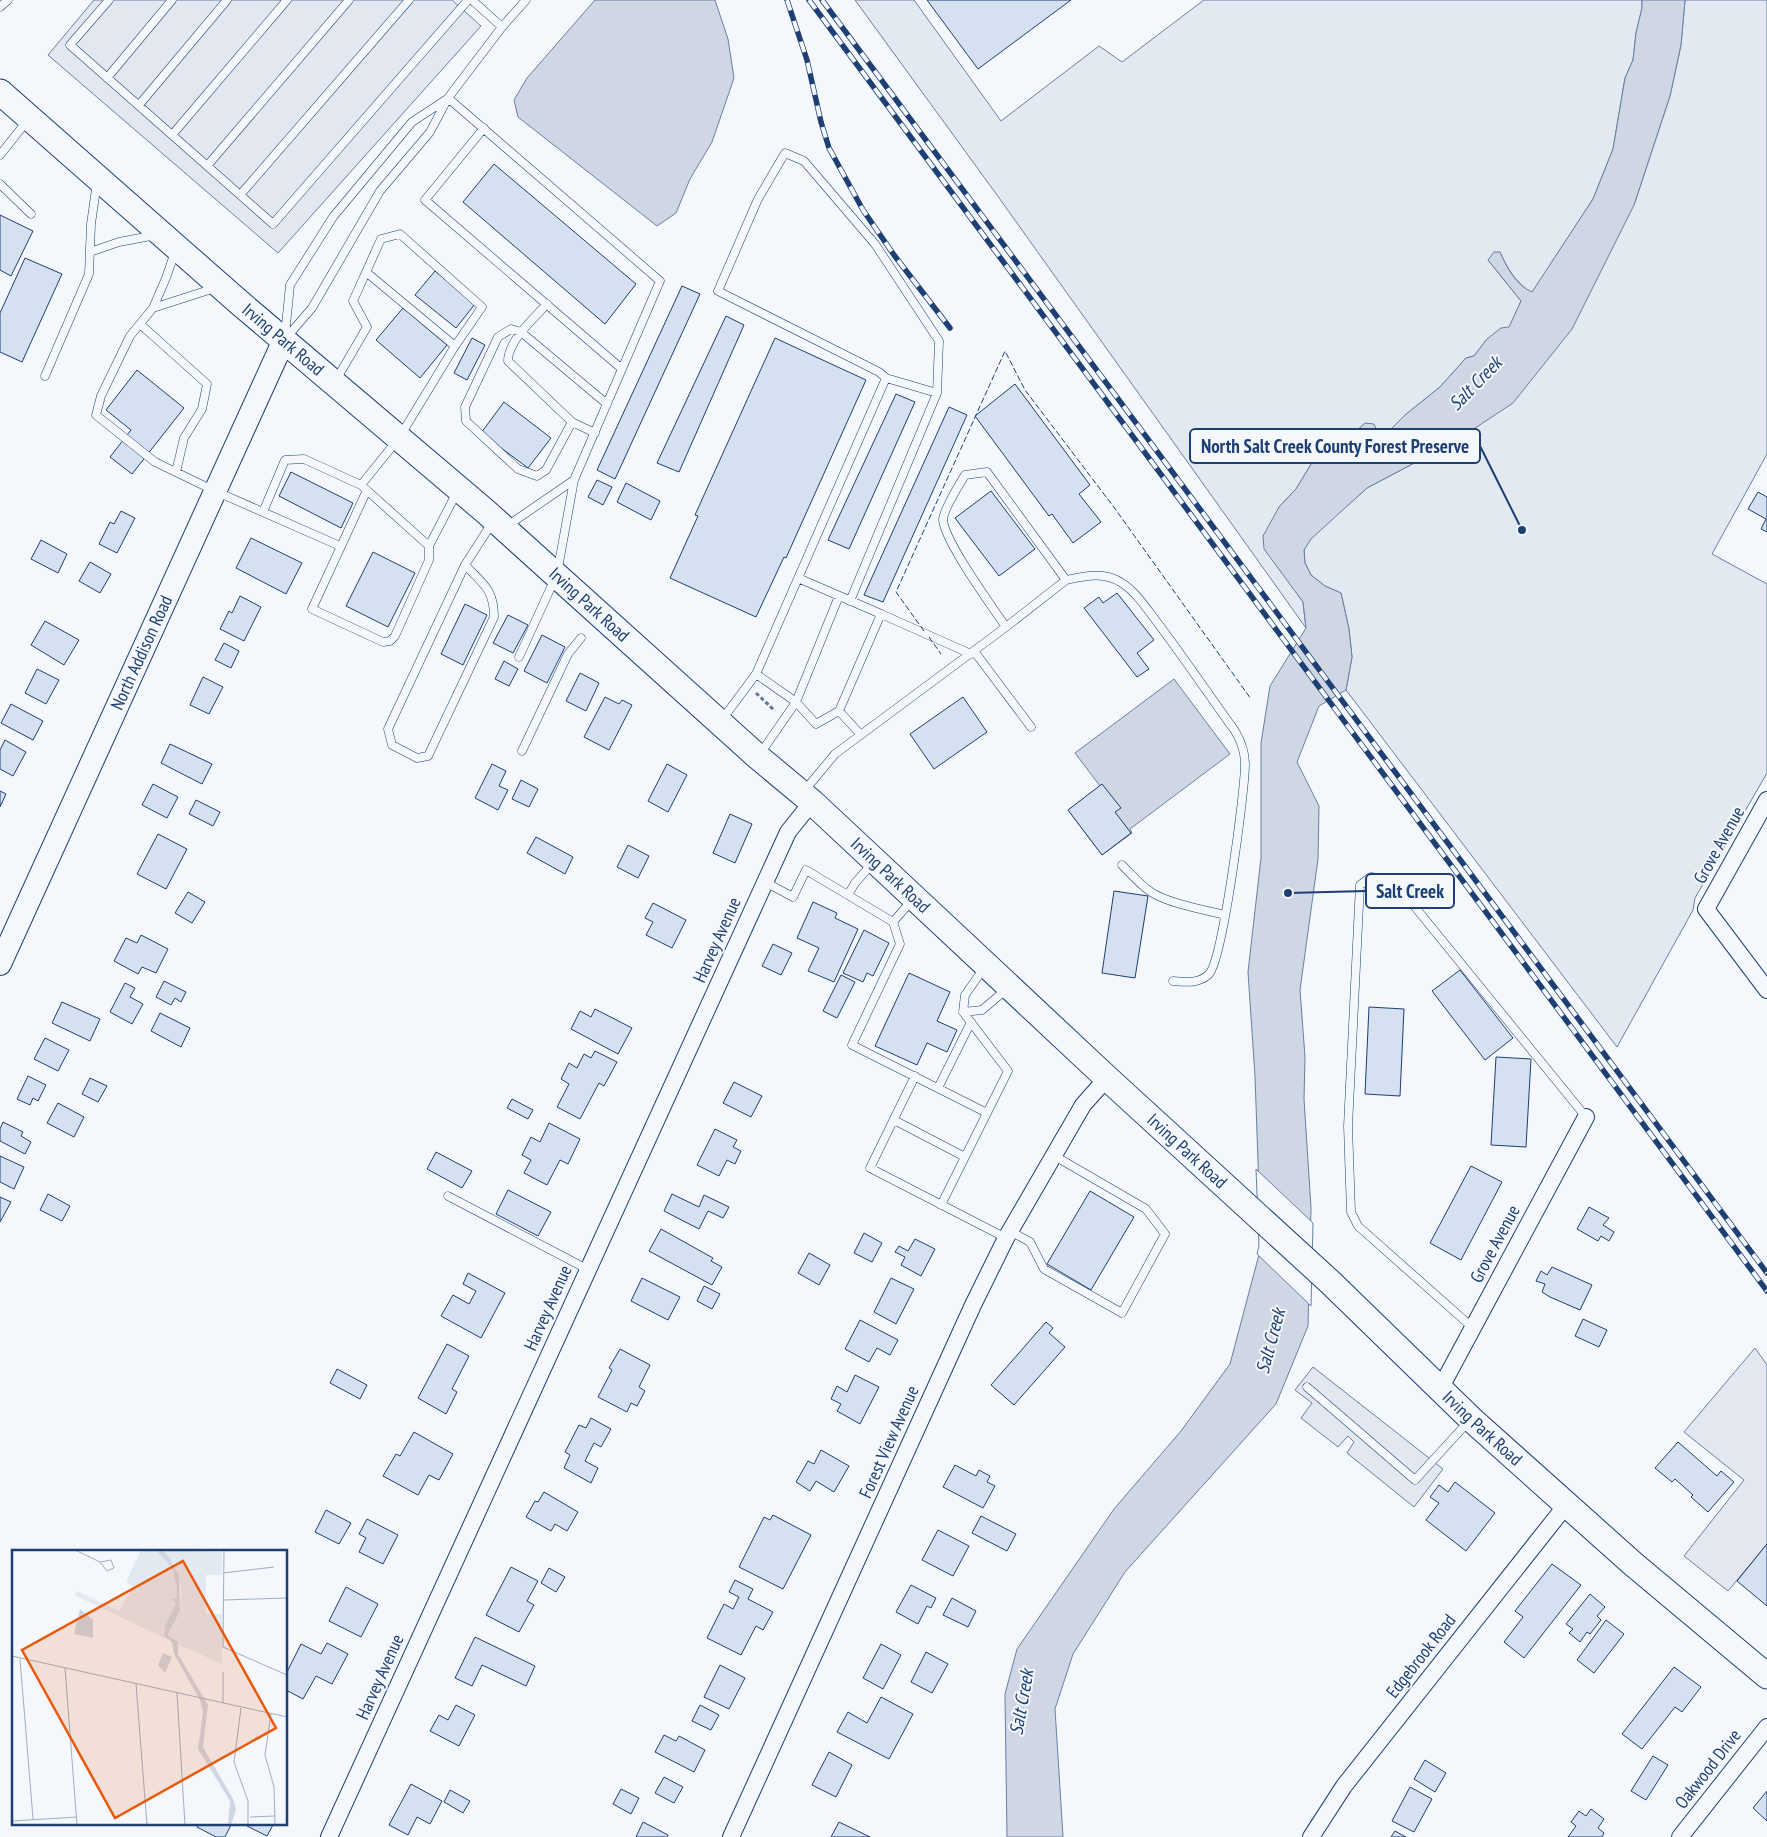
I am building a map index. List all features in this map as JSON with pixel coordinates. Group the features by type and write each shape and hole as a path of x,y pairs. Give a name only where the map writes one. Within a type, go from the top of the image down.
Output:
{"main road":[{"name":"Irving Park Road","path":"0,92 221,287 459,488 557,574 758,757 807,798 1107,1078 1330,1282 1471,1419 1632,1563 1767,1676"}],"street":[{"name":"North Addison Road","path":"0,964 284,340"},
{"name":"Harvey Avenue","path":"329,1837 788,832 807,798"},
{"name":"Grove Avenue","path":"1767,800 1706,909 1767,990"},
{"name":"Forest View Avenue","path":"732,1837 1008,1234 1086,1101 1107,1078"},
{"name":"Grove Avenue","path":"1440,1389 1586,1117"},
{"name":"Edgebrook Road","path":"1311,1837 1344,1786 1567,1504"},
{"name":"Oakwood Drive","path":"1680,1837 1767,1727"}],"lane":[{"path":"0,7 8,0"},
{"path":"109,0 70,46 273,224 468,0"},
{"path":"107,78 172,0"},
{"path":"138,105 227,0"},
{"path":"172,135 286,0"},
{"path":"207,166 349,0"},
{"path":"240,195 409,0"},
{"path":"472,0 502,26"},
{"path":"284,340 312,308 380,191 430,132 448,98 502,26 526,0"},
{"path":"448,98 660,282 574,480 557,574 519,657"},
{"path":"284,340 290,285 333,217 412,122 448,98"},
{"path":"0,155 30,118"},
{"path":"484,128 425,200 622,369"},
{"path":"850,601 936,393 939,341 875,244 804,161 785,153 758,199 718,291 879,372 886,378 936,393"},
{"path":"45,376 89,274 91,224 98,178"},
{"path":"0,184 31,214"},
{"path":"335,382 367,327 353,301 381,239 400,234 482,307 455,346 399,438 364,488 312,609 383,642 390,641 395,636 429,560 429,546 459,488"},
{"path":"90,252 119,242 168,241 166,278 153,308 130,336 101,396 96,415 155,462 215,491 340,546"},
{"path":"366,272 455,346"},
{"path":"153,308 221,287"},
{"path":"546,304 521,332 508,353 508,361 572,422 594,433"},
{"path":"140,324 207,384 202,409 184,438 176,472"},
{"path":"572,422 546,470 537,476 518,469 466,421 465,407 498,337 511,329 521,332 607,404"},
{"path":"720,722 756,674 886,378"},
{"path":"263,512 285,460 304,459 364,488 429,546"},
{"path":"1006,627 950,540 943,519 952,495 965,475 987,472 1066,580"},
{"path":"465,565 488,589 494,602 494,617 428,756 417,758 392,745 388,729 465,565 500,524 574,480"},
{"path":"807,798 835,754 972,653 1066,580 1091,575 1106,576 1121,582 1134,593 1176,647 1236,731 1242,745 1245,763 1225,915 1215,962 1210,973 1202,979 1192,982 1173,981"},
{"path":"798,578 972,653 1031,727"},
{"path":"758,757 796,702 839,596"},
{"path":"756,674 796,702 816,724 839,711 881,614"},
{"path":"522,751 568,654 581,638"},
{"path":"839,711 861,735"},
{"path":"848,895 855,883 875,860"},
{"path":"1122,865 1140,884 1153,893 1185,905 1225,915"},
{"path":"765,882 793,897 806,870 893,922 900,944 852,1045 987,1113"},
{"path":"1473,1328 1358,1226 1350,1212 1348,1126 1360,885 1371,877 1393,880 1586,1117"},
{"path":"893,922 915,898"},
{"path":"941,1205 1008,1071 963,1012 965,995 986,964"},
{"path":"963,1012 982,1010 1010,986"},
{"path":"938,1088 971,1022"},
{"path":"915,1076 870,1168 941,1205 1030,1242 1044,1269 1122,1313 1165,1234 1146,1209 1053,1155"},
{"path":"894,1120 965,1157"},
{"path":"448,1196 587,1269"},
{"path":"1307,1387 1415,1480 1471,1419"}],"path":[{"path":"755,693 778,713"}],"shaded area":[{"path":"94,0 452,0 481,26 278,253 48,55"},
{"path":"855,0 914,0 1001,121 1099,46 1122,62 1204,0 1642,0 1642,8 1636,33 1633,60 1625,78 1613,149 1593,199 1532,293 1521,285 1513,275 1500,252 1488,260 1521,301 1509,328 1487,339 1474,356 1466,358 1440,387 1405,415 1391,429 1378,433 1365,423 1336,450 1327,449 1319,451 1296,489 1279,507 1265,549 1303,602 1306,628 997,195"},
{"path":"1685,0 1767,0 1767,454 1712,554 1767,584 1767,773 1695,898 1693,910 1617,1047 1346,690 1352,657 1349,629 1341,593 1325,586 1311,575 1305,563 1304,550 1310,539 1367,488 1454,442 1634,205 1670,96 1681,45"},
{"path":"1755,1348 1767,1365 1767,1544 1728,1591 1684,1556 1744,1480 1684,1432"},
{"path":"1313,1367 1443,1469 1414,1507 1347,1453 1354,1442 1348,1436 1338,1447 1301,1418 1312,1403 1295,1390"}],"water":[{"path":"595,0 715,0 728,39 734,78 712,142 690,179 676,213 657,226 518,117 514,100 527,78"},
{"path":"1642,0 1685,0 1681,45 1670,96 1634,205 1572,329 1513,403 1454,442 1367,488 1311,539 1304,550 1305,563 1311,575 1325,586 1341,593 1349,629 1352,657 1346,690 1319,706 1297,762 1319,806 1318,859 1300,990 1305,1057 1304,1099 1311,1208 1308,1326 1276,1404 1125,1572 1073,1654 1055,1709 1063,1837 1007,1837 1005,1694 1017,1649 1114,1509 1181,1431 1230,1364 1261,1247 1255,1076 1248,972 1261,858 1261,743 1270,686 1306,628 1303,602 1264,549 1263,536 1279,507 1296,489 1319,451 1327,449 1336,450 1365,423 1374,424 1378,433 1391,429 1405,415 1440,387 1466,358 1474,356 1487,339 1501,328 1509,327 1521,301 1488,260 1494,252 1500,252 1509,270 1521,285 1532,292 1593,199 1613,149 1625,78 1633,60"},
{"path":"1174,679 1230,754 1130,829 1132,833 1102,855 1068,810 1100,786 1075,753"}],"pier":[{"path":"1256,1169 1313,1223 1311,1306 1257,1254 1259,1246"}],"building":[{"path":"927,0 1071,0 978,69"},
{"path":"494,164 636,284 605,324 463,202"},
{"path":"0,215 33,231 11,276 0,270"},
{"path":"25,258 62,274 22,362 0,352 0,313"},
{"path":"435,271 475,304 456,328 415,295"},
{"path":"682,286 700,294 615,479 597,470"},
{"path":"403,308 447,345 420,378 376,340"},
{"path":"726,316 744,325 679,472 657,463"},
{"path":"472,338 485,345 467,380 454,373"},
{"path":"775,338 866,380 786,558 784,557 756,617 670,578 698,516 695,515"},
{"path":"137,370 184,408 132,474 110,457 131,430 106,410"},
{"path":"1015,384 1090,485 1079,494 1101,522 1073,543 1052,514 1049,516 975,416"},
{"path":"896,394 915,402 849,549 828,540"},
{"path":"504,402 551,438 528,468 481,433"},
{"path":"949,407 967,415 883,602 864,595"},
{"path":"291,472 353,503 341,528 279,496"},
{"path":"597,480 612,487 603,505 588,497"},
{"path":"626,483 660,501 651,520 617,502"},
{"path":"991,491 1035,549 999,576 955,518"},
{"path":"1758,492 1767,497 1767,532 1761,529 1766,519 1748,509"},
{"path":"121,511 135,518 117,553 99,544 110,522 114,524"},
{"path":"251,538 302,563 286,594 236,568"},
{"path":"41,540 67,554 58,573 31,559"},
{"path":"373,552 415,573 388,627 346,606"},
{"path":"90,562 111,574 100,593 79,581"},
{"path":"1117,593 1154,640 1137,653 1149,669 1137,677 1084,608 1099,597 1103,603"},
{"path":"240,596 261,607 244,641 220,629 229,611 232,613"},
{"path":"465,604 487,615 463,665 441,654"},
{"path":"508,615 528,625 513,653 493,643"},
{"path":"45,621 79,640 64,665 31,645"},
{"path":"542,635 565,647 547,683 524,671"},
{"path":"224,643 239,651 231,668 215,660"},
{"path":"504,661 518,669 509,686 495,679"},
{"path":"37,669 59,680 46,704 25,693"},
{"path":"580,673 599,683 586,711 566,701"},
{"path":"203,677 223,687 209,714 190,705"},
{"path":"605,697 619,704 622,700 632,705 609,750 584,737"},
{"path":"963,697 987,732 934,769 910,734"},
{"path":"11,704 43,721 33,740 1,723"},
{"path":"5,740 26,752 13,776 0,769 0,750"},
{"path":"170,744 212,764 202,784 161,763"},
{"path":"492,764 506,771 499,786 508,790 498,810 475,798"},
{"path":"667,764 687,775 668,812 648,801"},
{"path":"521,780 538,789 529,807 512,799"},
{"path":"153,784 178,797 167,818 142,805"},
{"path":"1102,784 1121,808 1115,812 1131,833 1102,855 1068,810"},
{"path":"0,791 6,794 0,807"},
{"path":"196,800 220,812 213,826 189,814"},
{"path":"730,814 752,824 735,863 713,853"},
{"path":"158,834 187,849 166,889 137,874"},
{"path":"536,837 573,857 565,874 527,853"},
{"path":"628,845 649,856 638,878 617,867"},
{"path":"1114,891 1148,896 1135,978 1102,973"},
{"path":"188,892 205,902 192,923 175,913"},
{"path":"813,902 837,913 835,918 858,929 834,982 808,971 819,948 797,938"},
{"path":"653,903 686,920 672,948 646,935 653,922 645,918"},
{"path":"864,930 889,943 873,976 867,973 863,982 843,973"},
{"path":"141,935 168,949 156,973 142,967 138,974 114,961 126,938 137,943"},
{"path":"773,944 792,953 781,975 762,966"},
{"path":"1460,970 1513,1038 1485,1060 1432,991"},
{"path":"909,973 950,992 937,1021 957,1030 947,1052 927,1043 917,1065 875,1046"},
{"path":"841,975 855,982 837,1018 823,1011"},
{"path":"164,981 186,992 181,1002 175,998 171,1005 156,997"},
{"path":"125,983 135,988 130,997 143,1004 132,1024 110,1012"},
{"path":"62,1002 100,1019 90,1041 52,1023"},
{"path":"1369,1007 1404,1009 1400,1096 1365,1094"},
{"path":"595,1009 632,1028 618,1054 571,1029 580,1011 591,1017"},
{"path":"160,1013 190,1028 181,1047 151,1031"},
{"path":"45,1038 69,1050 58,1071 34,1059"},
{"path":"595,1051 617,1062 604,1086 599,1083 580,1119 557,1107 569,1084 561,1079 569,1063 577,1068 584,1054 591,1058"},
{"path":"1496,1057 1531,1059 1526,1147 1491,1145"},
{"path":"28,1076 46,1085 38,1101 33,1098 30,1105 17,1099"},
{"path":"90,1078 107,1086 98,1102 82,1094"},
{"path":"734,1082 762,1096 751,1117 723,1103"},
{"path":"512,1099 533,1110 528,1119 507,1108"},
{"path":"58,1103 84,1117 74,1137 47,1123"},
{"path":"3,1122 23,1132 21,1136 31,1142 25,1154 0,1141 0,1129"},
{"path":"549,1123 580,1139 568,1164 560,1160 547,1185 524,1173 531,1160 522,1155 531,1137 540,1142"},
{"path":"715,1129 737,1140 733,1147 741,1151 735,1164 727,1160 719,1176 697,1165"},
{"path":"436,1152 472,1171 462,1188 427,1169"},
{"path":"0,1156 24,1167 14,1189 0,1182"},
{"path":"1471,1166 1502,1182 1461,1260 1430,1243"},
{"path":"508,1190 551,1212 538,1236 496,1214"},
{"path":"1090,1191 1134,1217 1091,1290 1047,1264"},
{"path":"48,1194 70,1206 62,1221 40,1210"},
{"path":"672,1194 699,1207 704,1195 729,1207 723,1218 708,1211 699,1229 664,1211"},
{"path":"0,1197 11,1202 0,1222"},
{"path":"1589,1207 1609,1218 1603,1225 1614,1232 1609,1241 1601,1236 1598,1241 1577,1229"},
{"path":"661,1229 713,1258 711,1261 722,1267 712,1285 649,1251"},
{"path":"864,1233 882,1243 872,1262 854,1253"},
{"path":"915,1239 935,1249 921,1276 901,1265 905,1257 895,1252 899,1246 908,1251"},
{"path":"809,1253 830,1265 819,1285 798,1273"},
{"path":"1552,1267 1592,1285 1580,1310 1542,1292 1545,1284 1536,1281 1541,1271 1547,1275"},
{"path":"468,1273 505,1293 481,1338 441,1316 453,1295 469,1304 476,1291 463,1284"},
{"path":"642,1278 680,1297 668,1320 631,1301"},
{"path":"891,1278 914,1289 896,1324 874,1312"},
{"path":"704,1286 720,1294 712,1309 697,1301"},
{"path":"1583,1319 1607,1330 1599,1347 1575,1336"},
{"path":"860,1320 898,1340 890,1355 877,1348 869,1362 845,1349"},
{"path":"1046,1322 1053,1328 1049,1333 1065,1347 1014,1405 991,1385"},
{"path":"447,1344 469,1356 452,1389 457,1392 446,1414 418,1398"},
{"path":"620,1349 650,1365 639,1387 645,1391 637,1406 631,1403 627,1412 598,1397 612,1370 609,1368"},
{"path":"337,1369 367,1385 360,1399 330,1383"},
{"path":"855,1375 879,1387 860,1424 837,1411 841,1404 831,1399 837,1386 847,1392"},
{"path":"591,1418 611,1429 601,1447 594,1443 585,1461 598,1468 591,1483 564,1468 570,1455 565,1452 579,1425 586,1428"},
{"path":"414,1432 453,1454 439,1480 429,1475 418,1495 383,1476 396,1454 400,1456"},
{"path":"1678,1442 1717,1476 1721,1471 1734,1482 1708,1512 1675,1479 1672,1482 1655,1468"},
{"path":"821,1450 849,1466 834,1492 816,1481 810,1491 796,1482 808,1461 814,1464"},
{"path":"955,1465 976,1476 979,1470 990,1476 987,1482 995,1486 983,1508 943,1487"},
{"path":"1455,1482 1495,1513 1466,1551 1426,1520 1439,1503 1430,1497 1439,1485 1448,1492"},
{"path":"544,1492 578,1512 567,1531 555,1524 551,1531 526,1517 535,1501 538,1502"},
{"path":"326,1510 351,1523 339,1544 315,1532"},
{"path":"773,1515 811,1535 783,1589 739,1567 764,1517 770,1520"},
{"path":"981,1516 1016,1534 1007,1551 972,1533"},
{"path":"367,1519 398,1535 383,1564 359,1552 366,1538 359,1534"},
{"path":"938,1530 969,1546 953,1576 922,1560"},
{"path":"1767,1544 1767,1606 1737,1581"},
{"path":"1552,1564 1581,1585 1524,1658 1504,1642 1523,1617 1515,1611"},
{"path":"511,1567 538,1581 527,1601 534,1605 519,1632 486,1615"},
{"path":"549,1568 565,1577 556,1592 541,1583"},
{"path":"735,1580 753,1589 748,1599 773,1612 763,1630 756,1626 741,1655 707,1638 724,1604 733,1609 739,1597 729,1592"},
{"path":"911,1585 936,1598 931,1608 927,1606 918,1624 896,1612"},
{"path":"346,1587 378,1604 361,1637 329,1621"},
{"path":"1590,1594 1605,1607 1597,1616 1601,1620 1590,1634 1587,1632 1580,1642 1569,1633 1573,1629 1566,1624"},
{"path":"952,1598 976,1611 968,1627 943,1615"},
{"path":"1606,1620 1624,1634 1594,1673 1577,1660"},
{"path":"475,1637 535,1666 526,1686 482,1665 472,1686 455,1678"},
{"path":"327,1643 348,1654 332,1684 316,1676 303,1699 288,1691 288,1670 301,1644 321,1654"},
{"path":"881,1644 901,1655 883,1689 863,1678"},
{"path":"926,1652 948,1664 932,1693 911,1682"},
{"path":"720,1665 745,1678 729,1709 704,1697"},
{"path":"1674,1667 1701,1687 1682,1712 1675,1707 1642,1749 1622,1734"},
{"path":"881,1697 913,1714 889,1759 837,1732 848,1712 867,1723"},
{"path":"456,1705 475,1715 459,1746 430,1731 439,1715 448,1720"},
{"path":"700,1705 719,1715 711,1730 692,1721"},
{"path":"664,1735 676,1741 679,1736 705,1750 694,1772 655,1752"},
{"path":"829,1752 852,1765 836,1797 812,1785"},
{"path":"1653,1756 1668,1765 1646,1800 1631,1791"},
{"path":"1425,1760 1446,1773 1435,1792 1414,1779"},
{"path":"664,1777 683,1787 674,1803 655,1793"},
{"path":"411,1784 442,1801 430,1824 417,1817 408,1835 389,1825"},
{"path":"1410,1787 1432,1799 1414,1832 1392,1821"},
{"path":"621,1789 639,1798 631,1814 613,1804"},
{"path":"450,1790 470,1801 463,1813 444,1802"},
{"path":"1767,1791 1767,1821 1753,1808"},
{"path":"1591,1809 1604,1819 1598,1828 1604,1833 1602,1837 1568,1837 1576,1826 1571,1822 1579,1811 1586,1816"},
{"path":"643,1822 668,1835 667,1837 636,1837"},
{"path":"839,1822 870,1837 831,1837"},
{"path":"198,1824 232,1824 225,1837 216,1837 197,1827"},
{"path":"248,1824 273,1824 267,1836 247,1826"},
{"path":"1395,1831 1406,1837 1391,1837"}],"railway":[{"path":"787,0 807,60 829,148 863,210 894,255 950,328"},
{"path":"809,0 1767,1291"},
{"path":"822,0 1767,1273"}],"fence":[{"path":"924,631 896,592 1005,351 1025,390 1113,506 1251,699"},
{"path":"929,637 941,654"}],"place":[{"name":"North Salt Creek County Forest Preserve","path":"1522,530"},
{"name":"Salt Creek","path":"1288,893"}]}
